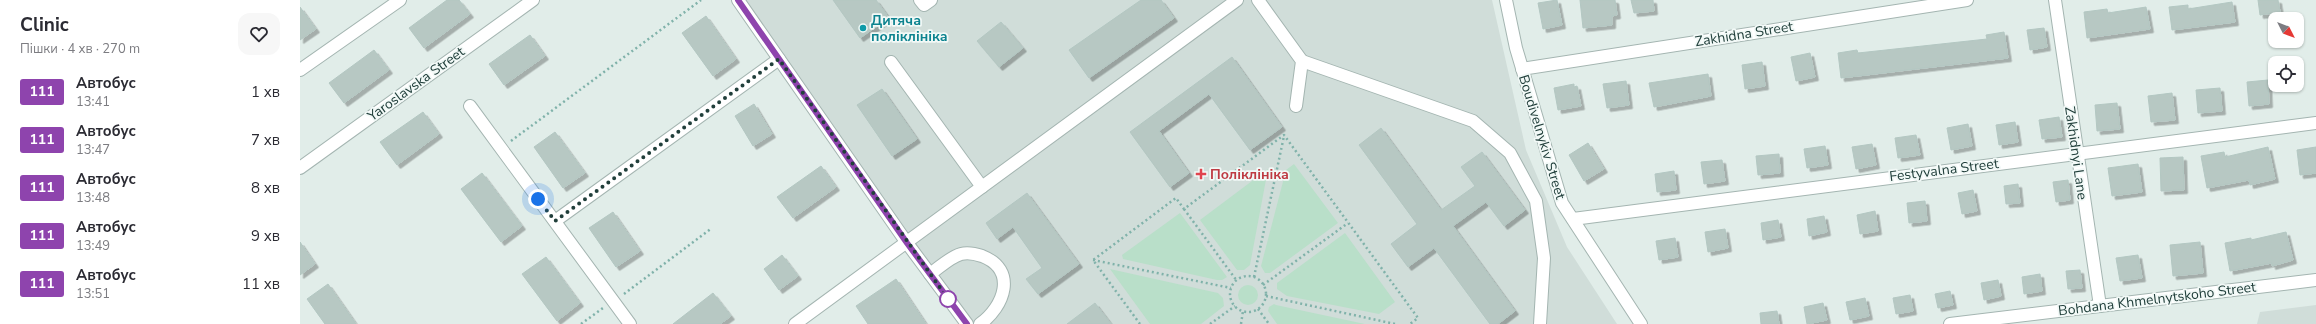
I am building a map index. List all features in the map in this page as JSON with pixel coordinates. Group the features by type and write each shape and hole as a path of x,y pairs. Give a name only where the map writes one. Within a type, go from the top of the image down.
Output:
{"street":[{"path":"300,70 400,0"},
{"name":"Yaroslavska Street","path":"300,168 533,0"},
{"path":"738,0 907,243 966,324"},
{"path":"920,0 924,5 931,0"},
{"path":"795,324 1237,0"},
{"path":"1258,0 1302,61 1473,121 1510,153 1536,201 1544,258 1540,324"},
{"name":"Boudivelnykiv Street","path":"1506,0 1522,69 1562,204 1641,324"},
{"name":"Zakhidna Street","path":"1522,69 1967,0"},
{"name":"Zakhidnyi Lane","path":"2054,0 2100,306"},
{"path":"555,221 779,59"},
{"path":"1296,106 1302,61"},
{"path":"891,62 982,188"},
{"path":"470,106 500,146 503,153 555,221 630,324"},
{"name":"Festyvalna Street","path":"1573,219 2316,123"},
{"path":"930,274 960,254 969,253 986,258 1000,269 1004,280 1000,303 995,312 980,324"},
{"name":"Bohdana Khmelnytskoho Street","path":"1950,324 2316,280"}],"path":[{"path":"500,146 517,138 701,0"},
{"path":"1184,209 1284,135"},
{"path":"1284,135 1418,318 1410,324"},
{"path":"1254,277 1284,135"},
{"path":"1093,260 1176,198 1237,281"},
{"path":"1263,285 1348,223"},
{"path":"581,324 712,228"},
{"path":"1093,260 1231,288"},
{"path":"1093,260 1140,324"},
{"path":"1248,276 1254,277 1263,285 1266,296 1258,309 1243,311 1235,306 1230,294 1231,288 1237,281 1248,276"},
{"path":"1266,296 1395,324"},
{"path":"1210,324 1235,306"},
{"path":"1258,309 1269,324"},
{"path":"1241,324 1243,311"}],"shaded area":[{"name":"Поліклініка","path":"744,0 1492,0 1526,150 1567,247 1617,324 973,324 882,199"},
{"path":"2316,305 2316,324 2257,324 2260,312"}],"green space":[{"path":"1294,164 1338,223 1270,273 1265,273 1261,266 1286,170"},
{"path":"1268,169 1250,265 1244,270 1237,270 1200,220"},
{"path":"1180,213 1227,277 1222,280 1217,280 1123,259 1122,255"},
{"path":"1345,233 1395,302 1379,314 1287,296 1277,289 1277,283"},
{"path":"1110,269 1218,293 1223,298 1224,306 1201,324 1150,324"},
{"path":"1248,285 1255,288 1258,295 1255,302 1248,305 1241,302 1238,295 1241,288"},
{"path":"1274,304 1365,324 1277,324 1268,311 1269,307"}],"building":[{"path":"447,0 459,0 470,14 424,48 409,28"},
{"name":"Дитяча поліклініка","path":"833,0 876,0 889,18 860,38"},
{"path":"1141,0 1161,0 1174,18 1089,78 1069,50"},
{"path":"1557,0 1562,25 1543,29 1538,3"},
{"path":"1580,0 1615,0 1617,15 1612,16 1612,25 1583,28"},
{"path":"1631,0 1653,0 1654,11 1634,13"},
{"path":"2258,0 2278,0 2280,12 2268,12 2268,14 2260,15"},
{"path":"2232,2 2235,22 2172,30 2169,7 2188,5 2188,9"},
{"path":"300,7 316,29 300,40"},
{"path":"2146,7 2150,29 2087,38 2084,12 2107,9 2108,13"},
{"path":"706,16 736,59 713,76 682,33"},
{"path":"1001,22 1023,48 999,67 977,41"},
{"path":"2044,28 2047,47 2030,50 2027,30"},
{"path":"2004,32 2008,58 1841,78 1838,53 1857,50 1858,53 1987,39 1986,35"},
{"path":"530,35 545,56 504,85 489,64"},
{"path":"374,50 389,70 344,103 329,83"},
{"path":"1810,53 1815,77 1796,81 1791,57"},
{"path":"1232,57 1282,127 1250,150 1209,94 1159,131 1189,173 1170,187 1130,132"},
{"path":"1762,62 1765,86 1745,89 1742,65"},
{"path":"1708,74 1711,96 1654,107 1649,83"},
{"path":"2268,80 2269,104 2249,106 2247,82"},
{"path":"1626,81 1629,105 1607,108 1603,84"},
{"path":"1574,84 1574,87 1577,86 1581,106 1558,110 1554,88"},
{"path":"2220,88 2222,111 2198,113 2196,90"},
{"path":"882,89 917,139 892,156 857,105"},
{"path":"2172,93 2175,120 2151,122 2148,96"},
{"path":"2117,103 2120,129 2097,131 2095,105"},
{"path":"754,104 772,134 753,146 735,116"},
{"path":"423,112 439,134 397,165 380,142"},
{"path":"2059,117 2062,137 2042,139 2039,120"},
{"path":"2015,122 2018,142 1999,145 1996,125"},
{"path":"1968,124 1972,146 1951,150 1947,128"},
{"path":"1381,128 1441,210 1475,186 1461,167 1482,152 1525,210 1504,226 1486,202 1453,226 1515,311 1498,324 1490,324 1434,248 1408,267 1391,244 1417,224 1359,145"},
{"path":"555,132 585,173 563,188 534,147"},
{"path":"1916,135 1920,155 1898,158 1895,138"},
{"path":"1588,143 1604,169 1584,181 1569,155"},
{"path":"1872,144 1876,165 1856,169 1852,147"},
{"path":"1825,146 1828,165 1807,168 1804,149"},
{"path":"2268,147 2275,179 2250,185 2249,180 2207,188 2201,156 2224,152 2225,157"},
{"path":"2316,147 2316,173 2300,175 2297,150"},
{"path":"1779,154 1780,173 1758,175 1756,156"},
{"path":"2183,157 2184,190 2161,191 2160,158"},
{"path":"1722,160 1725,181 1704,184 1701,162"},
{"path":"2138,164 2142,192 2112,196 2108,168"},
{"path":"821,166 836,187 793,218 777,197"},
{"path":"1674,171 1676,190 1657,192 1655,174"},
{"path":"482,173 522,226 501,242 461,189"},
{"path":"2068,180 2070,200 2056,202 2053,182"},
{"path":"2018,184 2020,203 2006,204 2004,186"},
{"path":"1973,190 1977,211 1962,214 1958,193"},
{"path":"1027,193 1079,264 1038,294 1026,279 1042,268 1013,227 997,239 986,223"},
{"path":"1925,201 1927,221 1909,223 1907,203"},
{"path":"1875,211 1878,231 1860,234 1857,215"},
{"path":"613,212 640,251 616,267 589,228"},
{"path":"1824,216 1827,232 1809,236 1807,219"},
{"path":"1778,220 1781,237 1763,240 1761,223"},
{"path":"1725,229 1728,248 1708,252 1705,232"},
{"path":"2286,232 2293,260 2272,266 2272,263 2230,271 2225,243 2251,238 2251,240"},
{"path":"1675,238 1678,257 1659,260 1656,241"},
{"path":"300,242 315,264 300,275"},
{"path":"2200,242 2203,273 2173,276 2170,245"},
{"path":"782,255 798,276 779,290 764,269"},
{"path":"2138,255 2142,278 2120,281 2116,258"},
{"path":"546,257 580,303 557,321 522,274"},
{"path":"2080,270 2082,288 2068,289 2066,271"},
{"path":"2040,274 2042,291 2024,294 2022,277"},
{"path":"896,279 926,324 868,324 856,306"},
{"path":"1998,280 2001,296 1984,300 1981,283"},
{"path":"328,284 356,324 325,324 307,299"},
{"path":"1950,291 1953,305 1938,308 1935,294"},
{"path":"713,293 731,316 720,324 673,324"},
{"path":"1910,295 1913,311 1896,314 1893,298"},
{"path":"1865,298 1869,316 1850,320 1846,302"},
{"path":"1095,303 1111,324 1067,324"},
{"path":"1823,303 1827,320 1807,324 1804,307"},
{"path":"1777,311 1779,324 1761,324 1760,313"}],"bus line":[{"name":"111","path":"738,0 907,243 967,324"}],"place":[{"name":"Дитяча поліклініка","path":"863,28"},
{"name":"Поліклініка","path":"1201,174"}],"route":[{"path":"538,199 555,221 779,59 907,243 948,299"}]}
